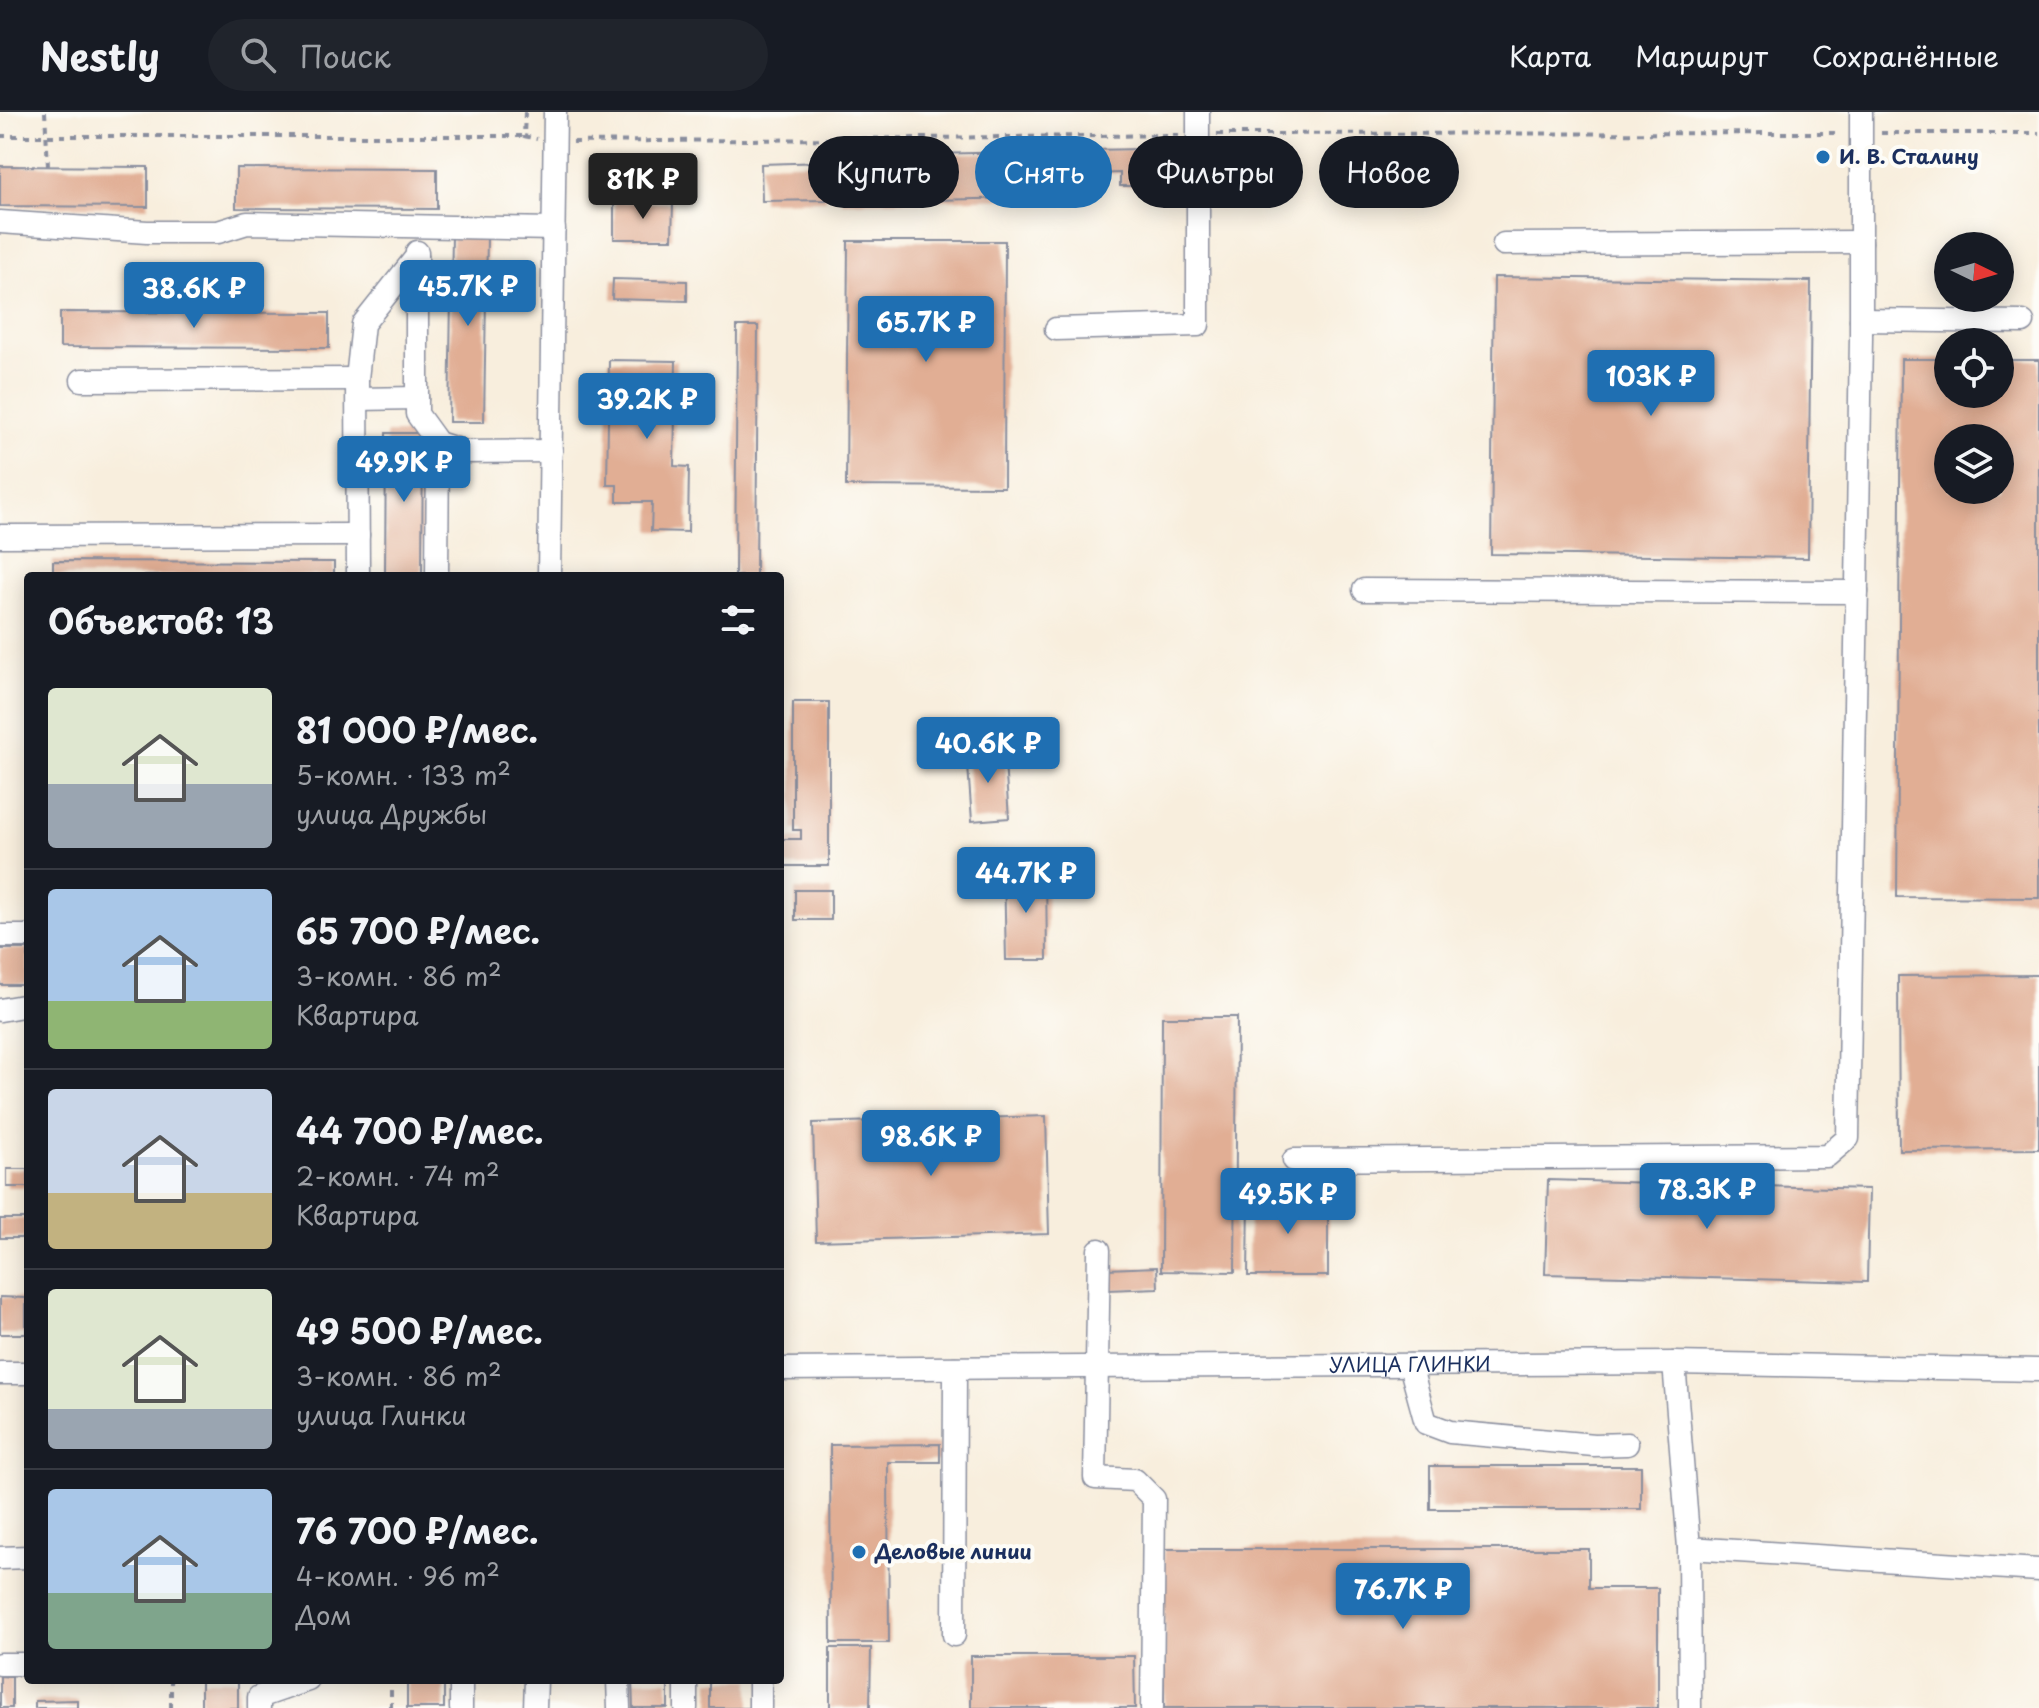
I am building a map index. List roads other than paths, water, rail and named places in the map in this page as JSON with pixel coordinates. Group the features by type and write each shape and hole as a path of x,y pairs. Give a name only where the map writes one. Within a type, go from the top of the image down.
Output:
{"street":[{"path":"549,572 555,112"},
{"path":"1294,1160 1827,1156 1848,1138 1861,320 1861,122"},
{"path":"1056,329 1198,325 1198,123"},
{"path":"0,222 147,232 218,232 247,223 554,229"},
{"path":"417,226 417,414 438,443 466,452 551,451"},
{"path":"1504,244 1861,242"},
{"path":"358,572 357,389 363,324 417,256"},
{"path":"1861,320 2023,322"},
{"path":"82,380 357,389 417,398"},
{"path":"437,572 438,443"},
{"path":"0,536 358,535"},
{"path":"1364,590 1857,592"},
{"path":"0,936 24,936"},
{"path":"0,1010 24,1006"},
{"path":"1099,1250 1095,1478 1135,1480 1154,1499 1152,1708"},
{"path":"1674,1363 1689,1548 1690,1708"},
{"name":"УЛИЦА ГЛИНКИ","path":"784,1369 1674,1363 2039,1370"},
{"path":"1410,1365 1426,1423 1450,1432 1594,1445 1627,1444"},
{"path":"954,1635 955,1368"},
{"path":"0,1373 24,1373"},
{"path":"1689,1548 2039,1570"},
{"path":"0,1558 24,1557"},
{"path":"0,1664 24,1664"},
{"path":"259,1695 295,1684"},
{"path":"461,1684 461,1708"},
{"path":"535,1708 536,1684"},
{"path":"618,1684 619,1708"},
{"path":"686,1684 686,1708"},
{"path":"760,1684 760,1708"}],"place":[{"name":"И. В. Сталину","path":"1823,157"},
{"name":"Деловые линии","path":"859,1552"}]}
